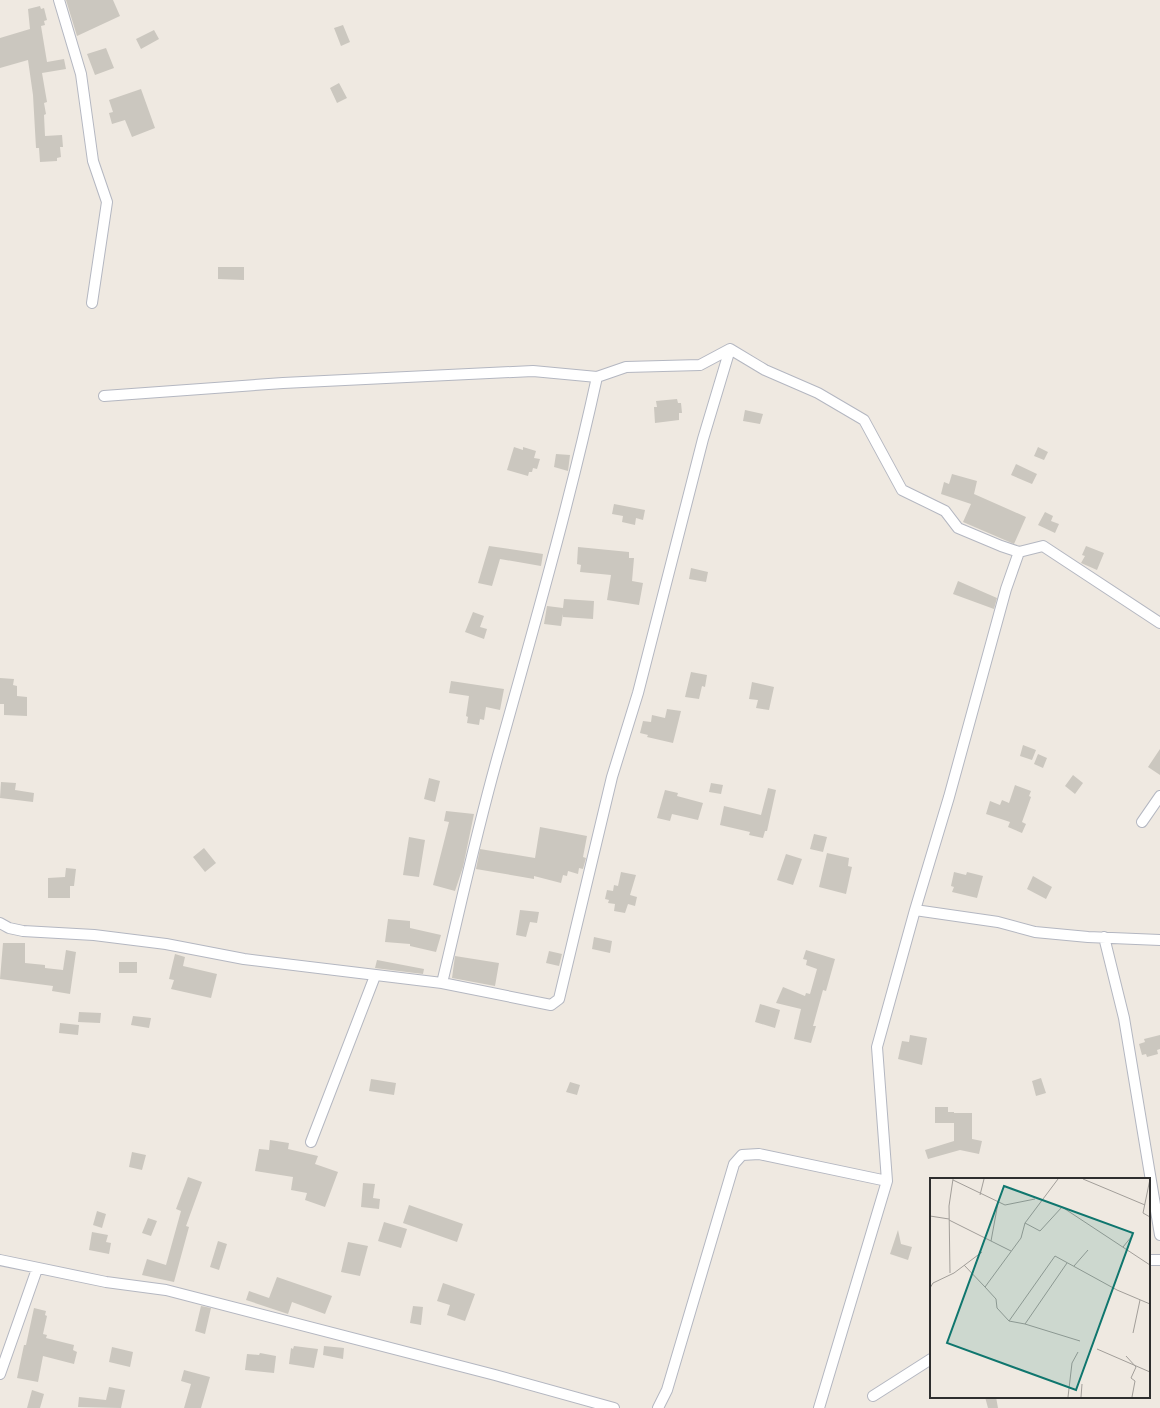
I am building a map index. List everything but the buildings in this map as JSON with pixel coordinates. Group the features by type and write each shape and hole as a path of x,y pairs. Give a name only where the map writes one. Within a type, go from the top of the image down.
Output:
{"street":[{"path":"59,0 81,74 93,161 107,202 92,303"},
{"path":"104,396 283,383 532,371 597,377 626,367 700,365 730,348"},
{"path":"730,348 765,370 818,393 864,420 902,490 945,511 958,528 1019,552 1043,546 1160,623"},
{"path":"0,923 10,928 23,931 94,935 166,944 244,959 442,984 541,1005 551,1005 559,999 612,777 638,692 703,439 730,348"},
{"path":"442,984 500,746 519,686 554,547 577,470 597,377"},
{"path":"819,1408 887,1181 877,1047 915,910 949,797 1006,589 1019,552"},
{"path":"1142,822 1160,796"},
{"path":"915,910 998,922 1035,932 1160,940"},
{"path":"1104,937 1124,1018 1160,1235"},
{"path":"311,1142 375,976"},
{"path":"658,1408 667,1390 734,1164 742,1155 759,1154 887,1181"},
{"path":"0,1260 36,1269 106,1282 166,1290 496,1375 614,1408"},
{"path":"0,1374 36,1269"},
{"path":"873,1396 930,1360"}]}
